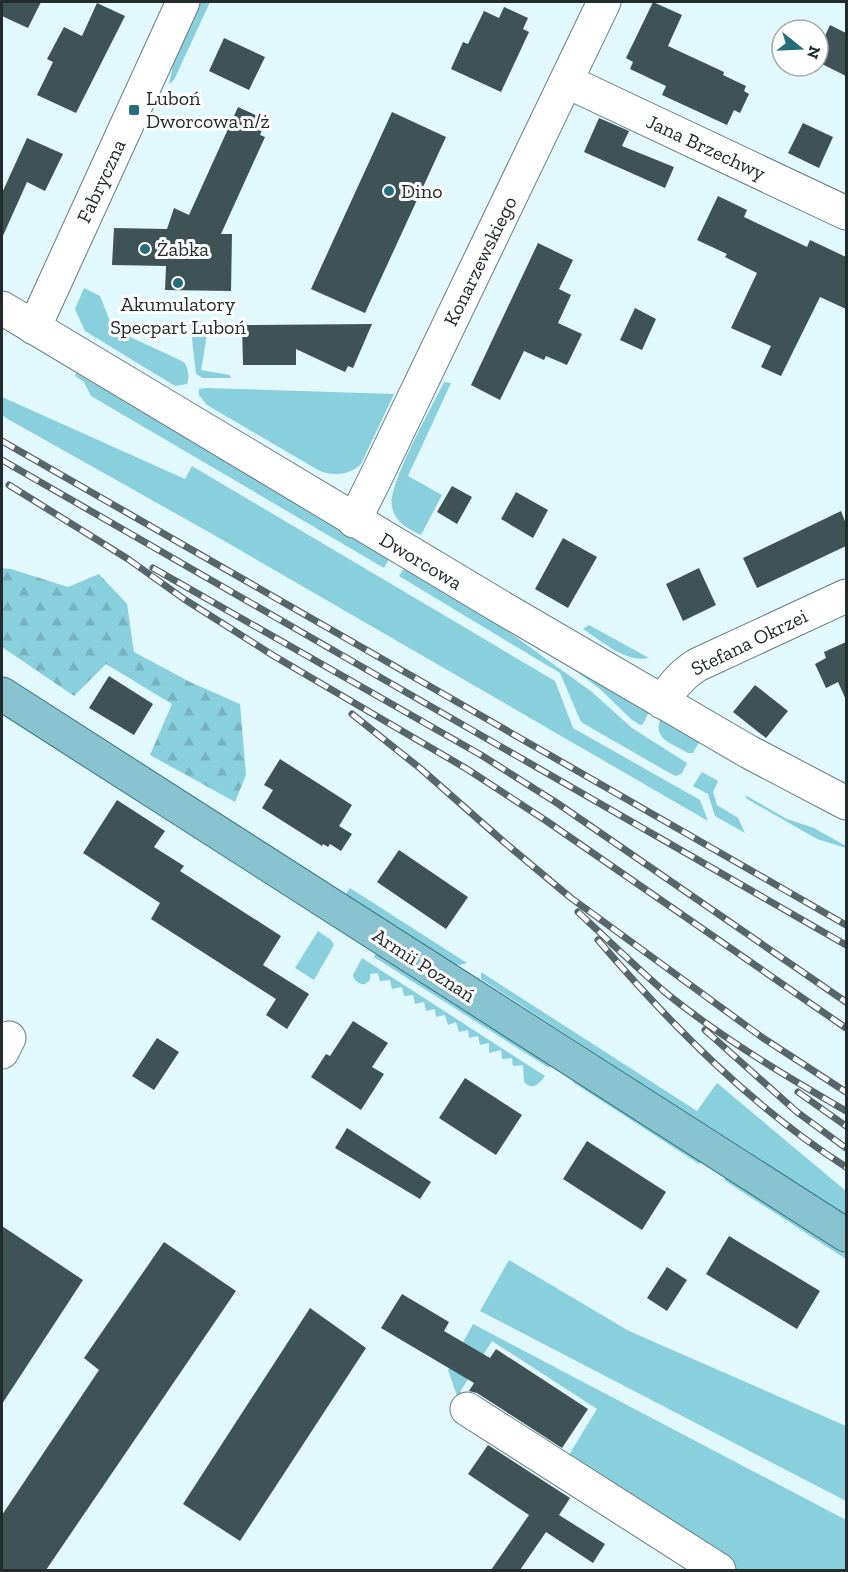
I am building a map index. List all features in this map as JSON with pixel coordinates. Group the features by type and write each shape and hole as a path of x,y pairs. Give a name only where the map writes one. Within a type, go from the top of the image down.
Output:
{"main road":[{"name":"Armii Poznań","path":"2,694 846,1235"}],"street":[{"name":"Fabryczna","path":"34,328 183,2"},
{"name":"Konarzewskiego","path":"354,520 604,2"},
{"name":"Jana Brzechwy","path":"566,81 846,213"},
{"name":"Dworcowa","path":"2,308 662,702 770,764 846,803"},
{"name":"Stefana Okrzei","path":"662,702 677,681 697,665 846,596"},
{"path":"467,1409 719,1570"}],"green space":[{"path":"199,2 210,2 174,80 169,84 176,52"},
{"path":"84,288 100,296 113,329 184,362 188,373 187,384 175,386 85,331 75,309"},
{"path":"199,320 205,323 208,329 201,370 230,375 231,378 203,378 196,374 190,321"},
{"path":"76,373 389,559 384,568 91,396 84,382 75,376"},
{"path":"444,382 451,383 408,476 442,495 421,535 396,517 392,507 392,496 403,464"},
{"path":"199,389 394,394 361,464 352,471 335,474 318,470 207,405 199,395"},
{"path":"2,397 185,479 192,466 555,681 573,728 700,800 708,821 214,535 6,418 2,415"},
{"path":"405,567 487,616 592,692 632,728 687,763 682,773 677,776 673,775 581,722 560,673 399,576"},
{"path":"2,568 68,587 99,574 127,604 134,652 190,682 240,704 246,775 235,802 150,755 172,704 106,664 74,696 2,647"},
{"path":"589,625 649,658 631,657 614,650 583,629"},
{"path":"535,641 650,710 643,724 640,725 631,719 600,689"},
{"path":"661,717 701,739 693,753 688,753 661,736 659,725"},
{"path":"702,772 718,781 713,792 717,805 738,818 745,833 715,816 708,794 693,786"},
{"path":"745,795 787,819 814,828 846,848 817,839 747,799"},
{"path":"350,888 467,963 453,964 345,895"},
{"path":"318,931 334,945 314,980 295,968"},
{"path":"376,953 551,1064 549,1068 374,957"},
{"path":"362,958 545,1076 536,1085 527,1085 524,1082 523,1065 513,1066 512,1058 502,1059 501,1050 489,1053 489,1043 480,1045 478,1036 469,1038 468,1030 459,1032 456,1022 448,1025 445,1015 436,1017 435,1009 426,1011 424,1002 415,1004 413,995 404,996 402,987 392,989 390,980 380,981 378,973 370,974 370,980 365,984 357,982 353,975"},
{"path":"481,972 697,1111 717,1083 846,1191 846,1217 481,979"},
{"path":"571,1081 585,1085 702,1161 699,1164"},
{"path":"726,1177 846,1254 846,1259 724,1180"},
{"path":"509,1260 629,1331 846,1426 846,1501 480,1311"},
{"path":"473,1324 846,1520 846,1570 733,1570 567,1458 597,1409 492,1341 460,1392 469,1399 462,1410 448,1370"}],"building":[{"path":"2,2 41,2 28,28 2,16"},
{"path":"653,2 682,15 668,46 724,72 723,75 746,86 744,91 749,94 740,113 734,110 727,125 662,95 666,86 630,69 633,62 626,58"},
{"path":"97,3 125,16 76,113 37,95 53,62 47,59 64,27 82,36"},
{"path":"504,7 528,18 523,29 529,32 501,92 451,69 463,42 468,44 484,11 499,18"},
{"path":"830,25 846,33 846,76 830,68"},
{"path":"224,38 265,57 249,90 209,71"},
{"path":"238,107 266,120 260,135 265,137 221,234 232,234 231,291 165,290 166,266 112,265 114,228 167,229 174,208 189,215"},
{"name":"Dino","path":"392,112 446,137 365,313 311,289"},
{"path":"599,118 629,131 622,146 674,167 665,188 584,152"},
{"path":"803,123 833,137 819,168 788,153"},
{"path":"27,138 63,154 45,191 27,182 2,238 2,193"},
{"path":"718,196 747,210 744,217 807,247 810,240 846,257 846,309 820,297 781,376 761,367 771,346 731,328 757,273 725,257 727,254 697,240"},
{"path":"538,243 573,260 559,289 571,295 558,323 582,334 567,365 546,356 544,360 524,351 500,400 471,385"},
{"path":"635,308 656,319 642,350 620,340"},
{"path":"372,324 353,368 348,366 345,372 296,349 296,365 243,365 242,325"},
{"path":"452,486 472,497 457,524 437,512"},
{"path":"516,492 548,510 533,538 501,519"},
{"path":"841,511 846,524 846,546 757,588 743,558"},
{"path":"563,538 597,557 568,608 535,589"},
{"path":"699,568 716,605 683,621 666,584"},
{"path":"846,642 846,700 838,682 826,688 815,664 826,658 824,652"},
{"path":"109,676 153,704 134,735 89,708"},
{"path":"755,685 788,711 766,738 733,712"},
{"path":"280,759 352,805 339,826 352,834 341,851 330,844 328,847 323,844 322,846 262,808 273,790 264,785"},
{"path":"117,800 165,831 154,847 184,866 180,871 281,936 263,965 309,994 287,1029 266,1015 276,999 151,919 160,903 83,853"},
{"path":"399,850 468,897 446,929 377,882"},
{"path":"353,1021 388,1043 372,1067 384,1074 361,1110 311,1077 326,1054 330,1056"},
{"path":"157,1038 179,1052 154,1090 132,1076"},
{"path":"465,1078 522,1115 496,1155 439,1118"},
{"path":"347,1128 431,1182 420,1199 335,1148"},
{"path":"587,1141 666,1192 642,1230 563,1179"},
{"path":"2,1226 83,1280 2,1404"},
{"path":"729,1236 820,1291 797,1329 706,1274"},
{"path":"164,1242 236,1291 46,1570 2,1570 2,1515 99,1370 84,1358"},
{"path":"667,1267 687,1280 667,1311 647,1298"},
{"path":"402,1294 449,1322 444,1331 490,1358 496,1349 588,1409 562,1448 477,1393 469,1391 474,1383 381,1328"},
{"path":"310,1308 366,1348 240,1541 183,1504"},
{"path":"488,1445 570,1498 559,1515 605,1544 593,1563 546,1532 520,1570 491,1570 529,1515 468,1474"}],"railway":[{"path":"2,441 846,925"},
{"path":"2,460 846,945"},
{"path":"9,485 128,559 184,599 274,656 467,769 545,820 846,1028"},
{"path":"153,568 481,755 557,803 846,1002"},
{"path":"352,714 421,769 571,898 763,1038 846,1092"},
{"path":"578,912 687,1010 754,1055 846,1111"},
{"path":"598,940 654,1003 714,1063 778,1118 811,1144 846,1167"},
{"path":"705,1030 797,1112 846,1148"},
{"path":"798,1092 846,1126"}],"place":[{"name":"Luboń Dworcowa n/ż","path":"134,110"},
{"name":"Dino","path":"389,191"},
{"name":"Żabka","path":"145,249"},
{"name":"Akumulatory Specpart Luboń","path":"178,283"}]}
